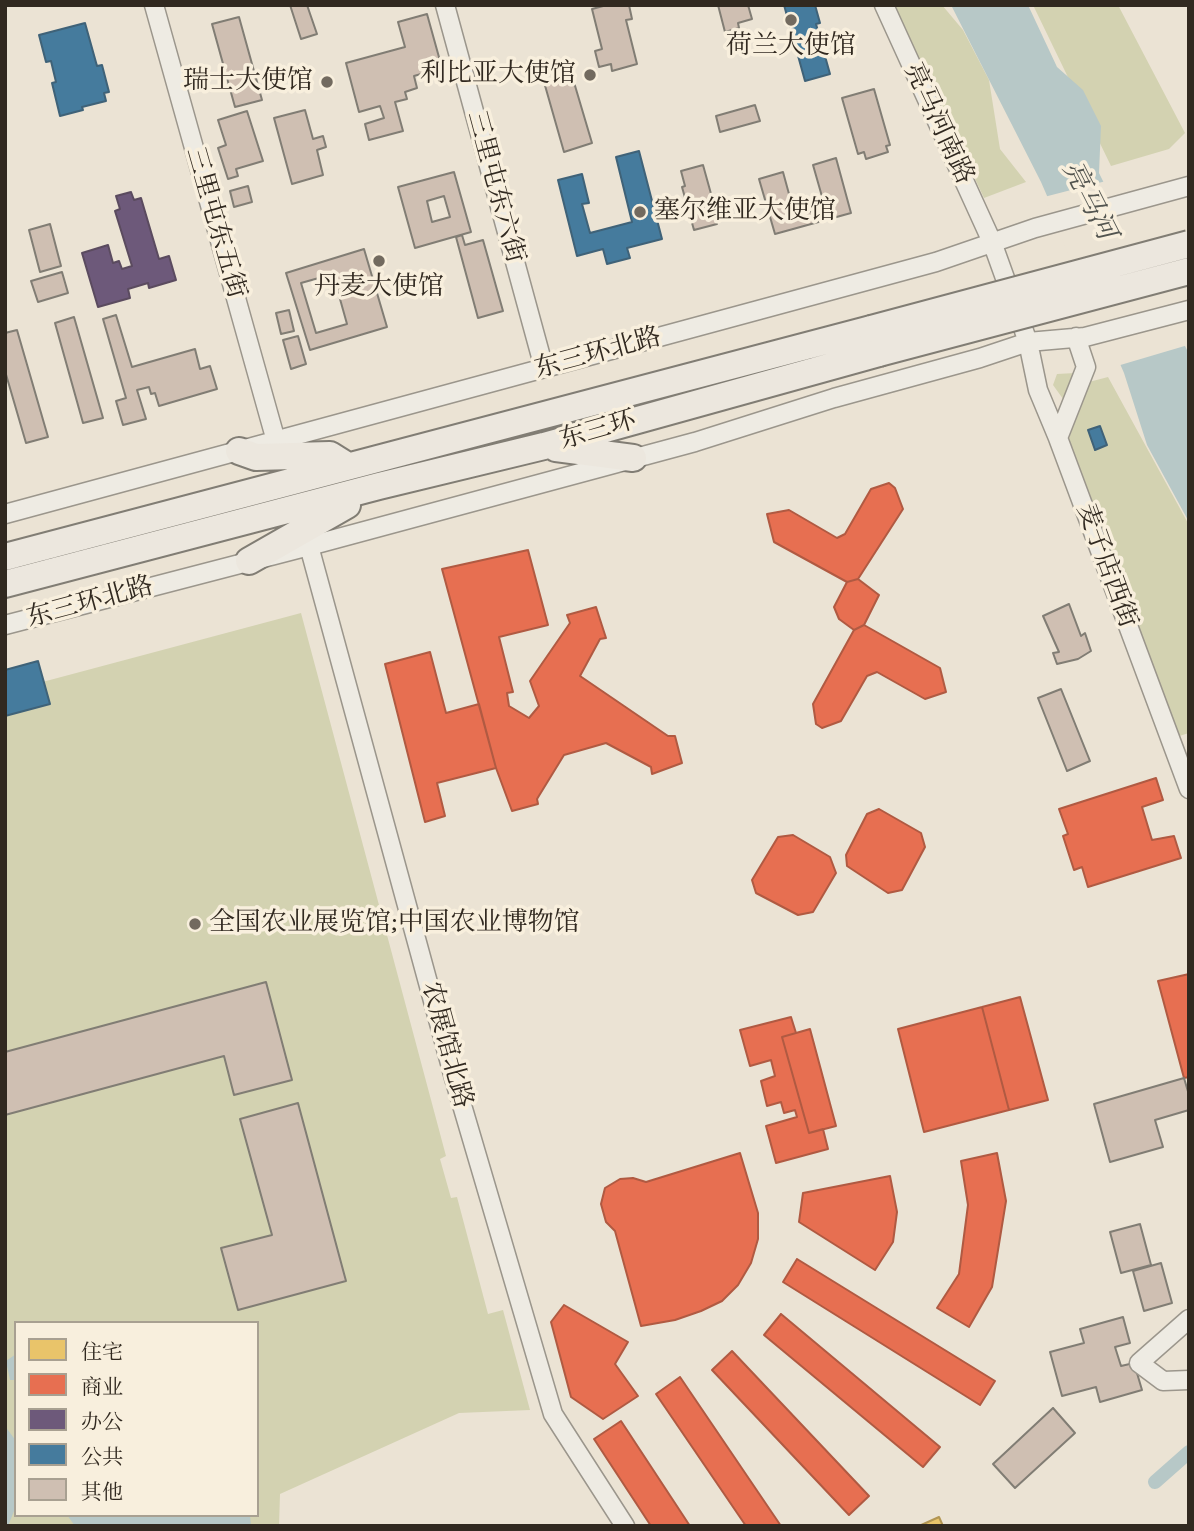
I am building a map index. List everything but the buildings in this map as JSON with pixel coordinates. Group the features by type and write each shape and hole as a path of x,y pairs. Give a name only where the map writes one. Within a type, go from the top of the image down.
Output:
{"highway":[{"name":"东三环","path":"5,584 379,486 544,446 1189,244"},
{"name":"东三环","path":"5,557 348,466 875,341 1189,271"},
{"path":"544,446 633,458"},
{"path":"239,451 256,457 330,455 348,466"},
{"path":"248,561 379,486"}],"street":[{"name":"三里屯东五街","path":"154,5 276,441"},
{"name":"三里屯东六街","path":"445,5 544,368"},
{"name":"亮马河南路","path":"884,5 992,242 1028,342"},
{"name":"东三环北路","path":"5,514 936,262 1035,228 1189,186"},
{"name":"东三环北路","path":"5,625 695,442 834,398 1028,342 1081,337 1189,310"},
{"path":"1059,438 1086,367 1081,337"},
{"name":"麦子店西街","path":"1028,342 1038,390 1059,438 1189,789"},
{"name":"农展馆北路","path":"309,546 454,1078 553,1414 625,1526"},
{"path":"1189,1319 1139,1363 1163,1381 1189,1380"}],"green space":[{"path":"894,5 942,5 963,30 989,80 1000,149 1026,182 984,198"},
{"path":"1033,5 1118,5 1185,133 1169,149 1111,166"},
{"path":"1075,373 1066,403 1053,385 1057,374"},
{"path":"1108,377 1189,525 1189,733 1176,737 1068,441 1089,382"},
{"name":"全国农业展览馆;中国农业博物馆","path":"301,613 446,1156 440,1159 451,1198 457,1197 488,1314 503,1310 530,1410 459,1413 280,1494 279,1526 5,1526 5,692"}],"water":[{"name":"亮马河","path":"951,5 1028,5 1057,67 1083,90 1101,126 1099,173 1189,354 1189,522 1147,445 1124,373 1041,182"},
{"path":"14,1355 14,1380 10,1380 6,1361"},
{"path":"5,1426 14,1438 14,1511 8,1526 5,1526"},
{"path":"68,1517 250,1517 251,1526 75,1526"}],"pier":[{"path":"1106,181 1188,345 1117,366 1044,197"}],"waterway":[{"path":"1155,1482 1189,1452"}],"place":[{"name":"荷兰大使馆","path":"791,20"},
{"name":"利比亚大使馆","path":"590,75"},
{"name":"瑞士大使馆","path":"327,82"},
{"name":"塞尔维亚大使馆","path":"640,212"},
{"name":"丹麦大使馆","path":"379,261"},
{"name":"全国农业展览馆;中国农业博物馆","path":"195,924"}]}
